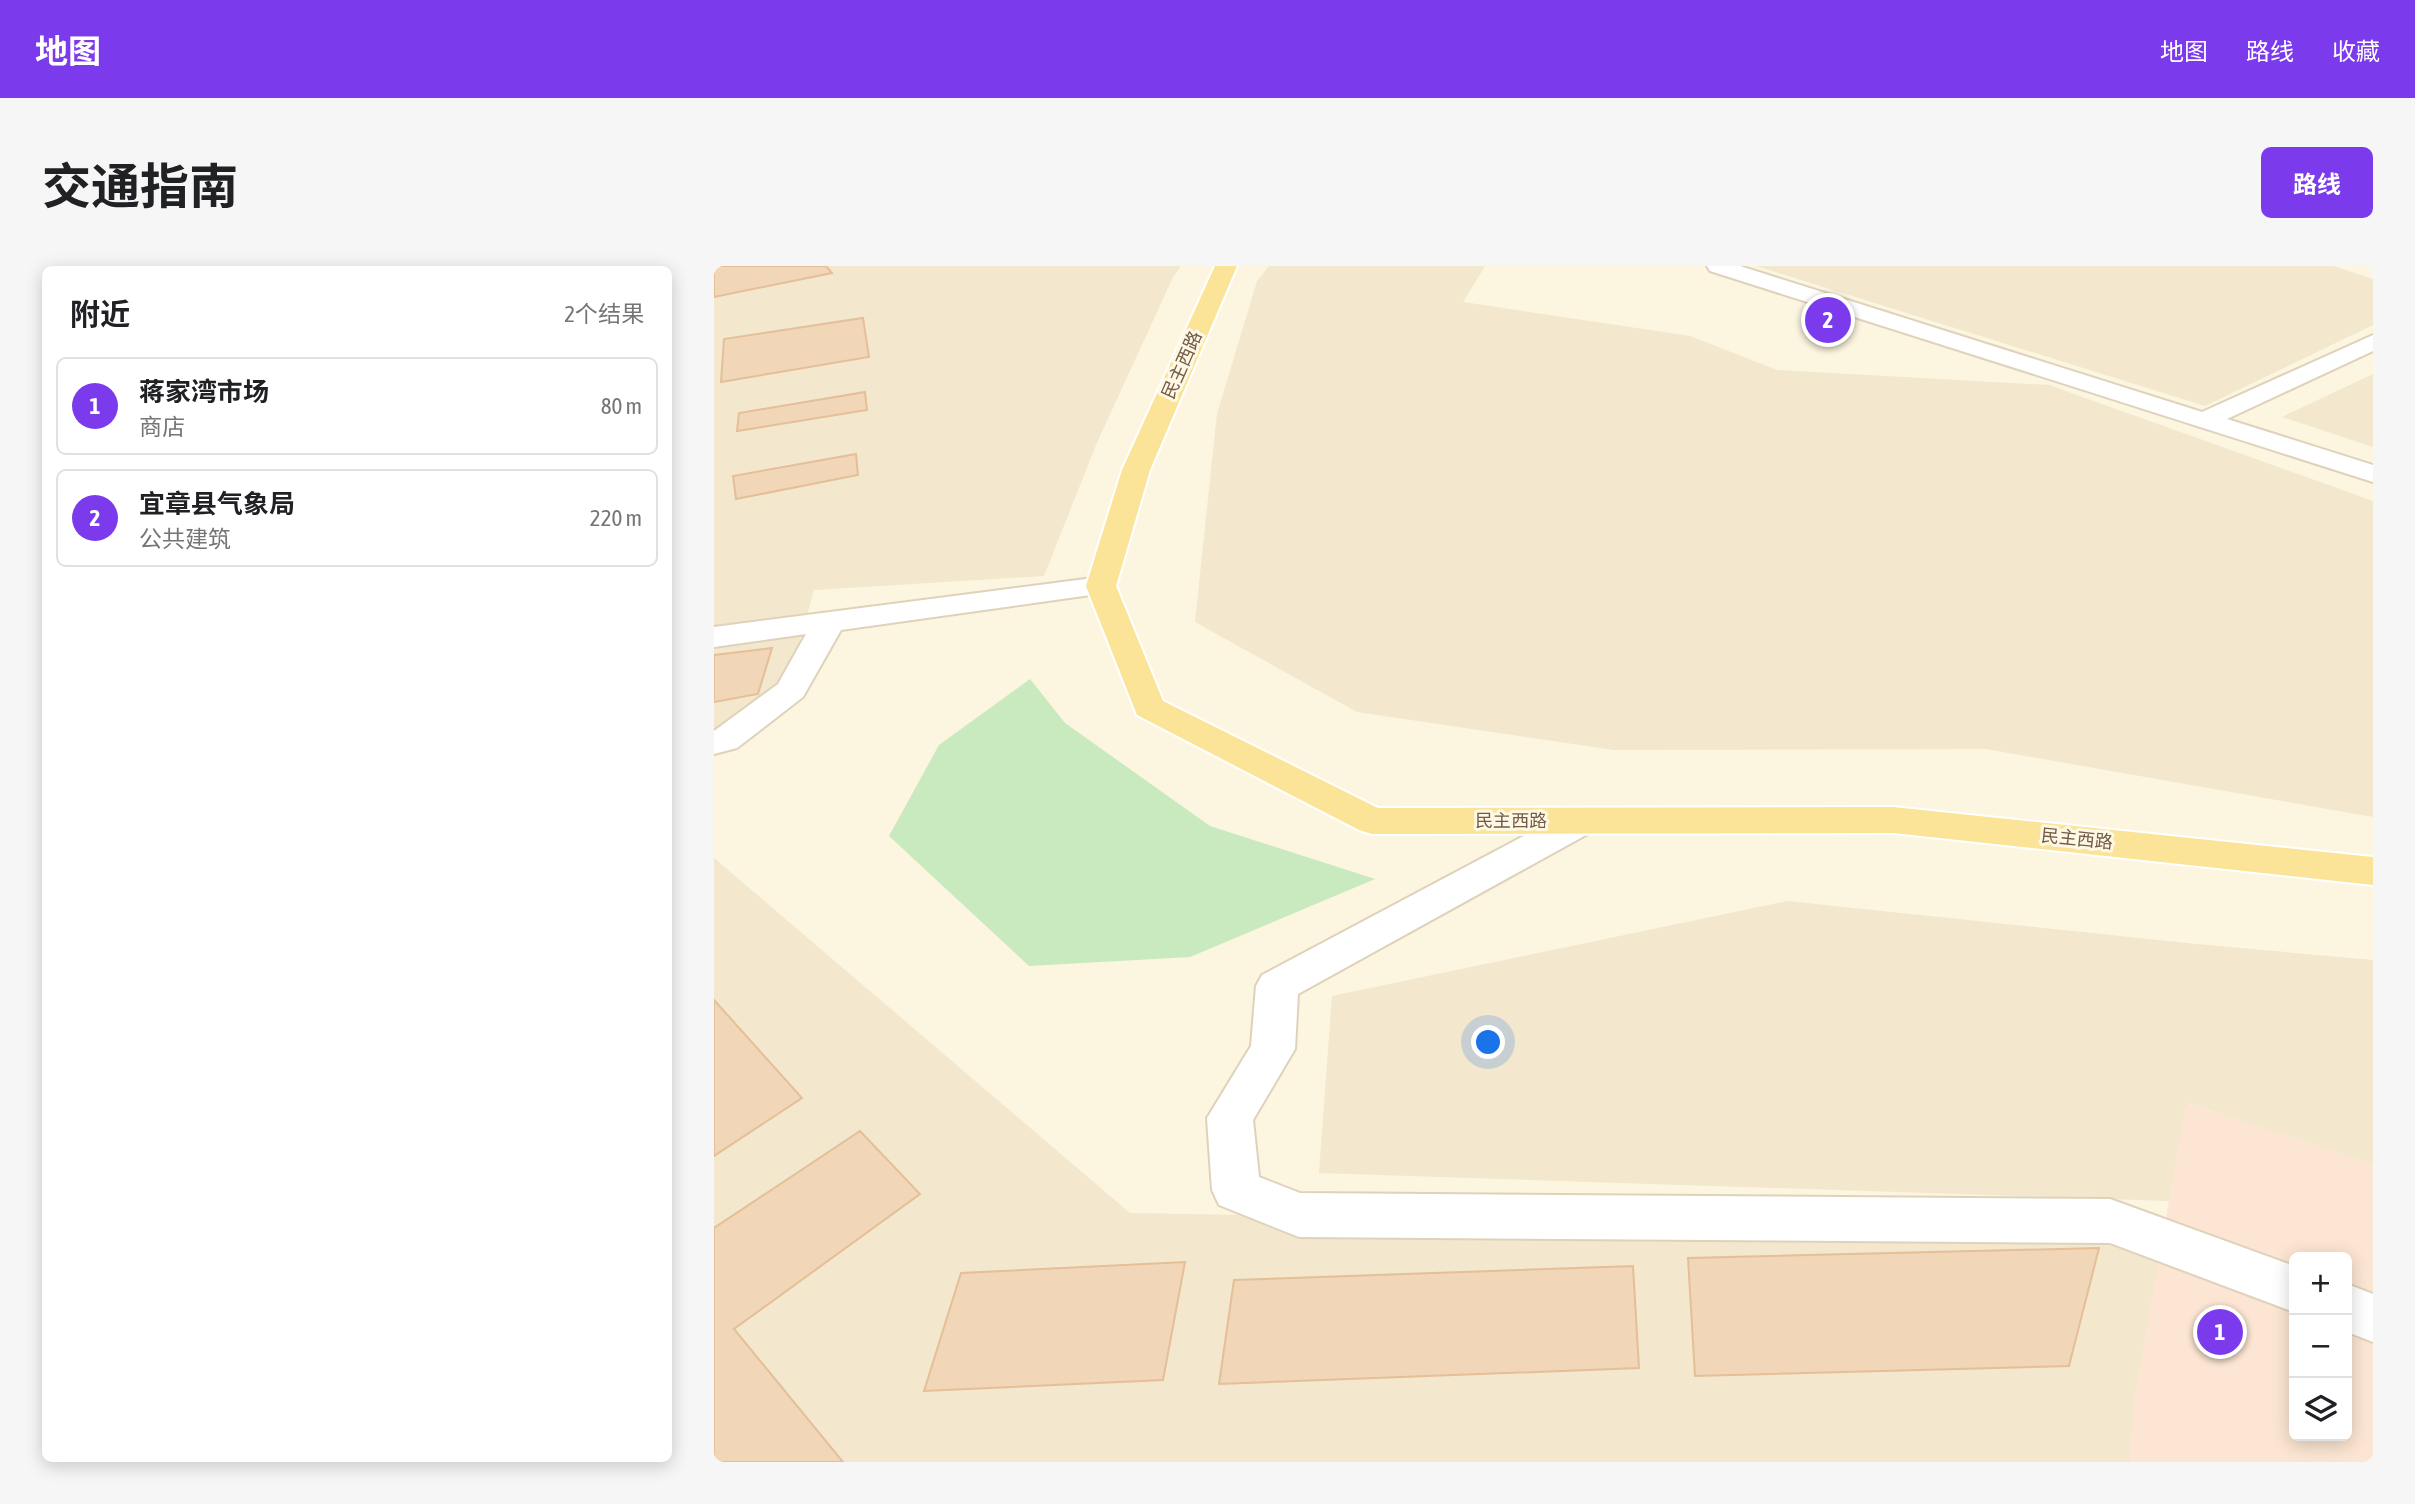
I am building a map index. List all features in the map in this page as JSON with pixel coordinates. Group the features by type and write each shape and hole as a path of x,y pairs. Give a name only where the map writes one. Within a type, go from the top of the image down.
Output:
{"main road":[{"name":"民主西路","path":"1226,266 1136,470 1101,586 1150,707 1372,821 1893,820 2373,871"}],"street":[{"path":"1718,266 2373,474"},
{"path":"2205,420 2373,342"},
{"path":"714,637 1101,586"},
{"path":"714,743 725,740 791,690 828,622"},
{"path":"1582,821 1277,986 1273,1049 1230,1118 1236,1190 1298,1215 2110,1221 2289,1287"},
{"path":"2352,1310 2373,1318"}],"shaded area":[{"path":"714,266 1181,266 1173,277 1096,445 1044,576 814,590 787,687 714,742"},
{"path":"1269,266 1485,266 1463,302 1690,336 1777,370 2049,385 2373,501 2373,817 1986,749 1614,750 1357,712 1195,622 1217,414 1257,281"},
{"path":"1756,266 2333,266 2373,279 2373,325 2205,406"},
{"path":"2373,374 2373,447 2282,417"},
{"path":"714,858 1130,1213 2114,1230 2162,1245 2133,1407 2130,1462 714,1462"},
{"path":"1787,901 2373,960 2373,1165 2187,1103 2169,1201 1319,1173 1332,996"},
{"path":"2186,1103 2373,1165 2373,1462 2130,1462 2133,1407"}],"green space":[{"path":"1030,679 1065,723 1210,826 1375,879 1190,957 1029,966 889,836 939,745"}],"building":[{"path":"714,266 826,266 832,273 714,297"},
{"path":"863,318 869,357 721,382 724,339"},
{"path":"865,392 867,410 737,431 739,413"},
{"path":"856,454 858,475 736,499 733,476"},
{"path":"772,648 758,694 714,702 714,655"},
{"path":"714,1000 802,1098 714,1156"},
{"path":"860,1131 920,1194 734,1329 843,1462 714,1462 714,1228"},
{"path":"2099,1248 2069,1366 1695,1376 1688,1258"},
{"path":"1185,1262 1163,1380 924,1391 961,1273"},
{"path":"1633,1266 1639,1368 1219,1384 1234,1280"}],"place":[{"name":"宜章县气象局","path":"1828,320"},
{"name":"蒋家湾市场","path":"2220,1332"}]}
